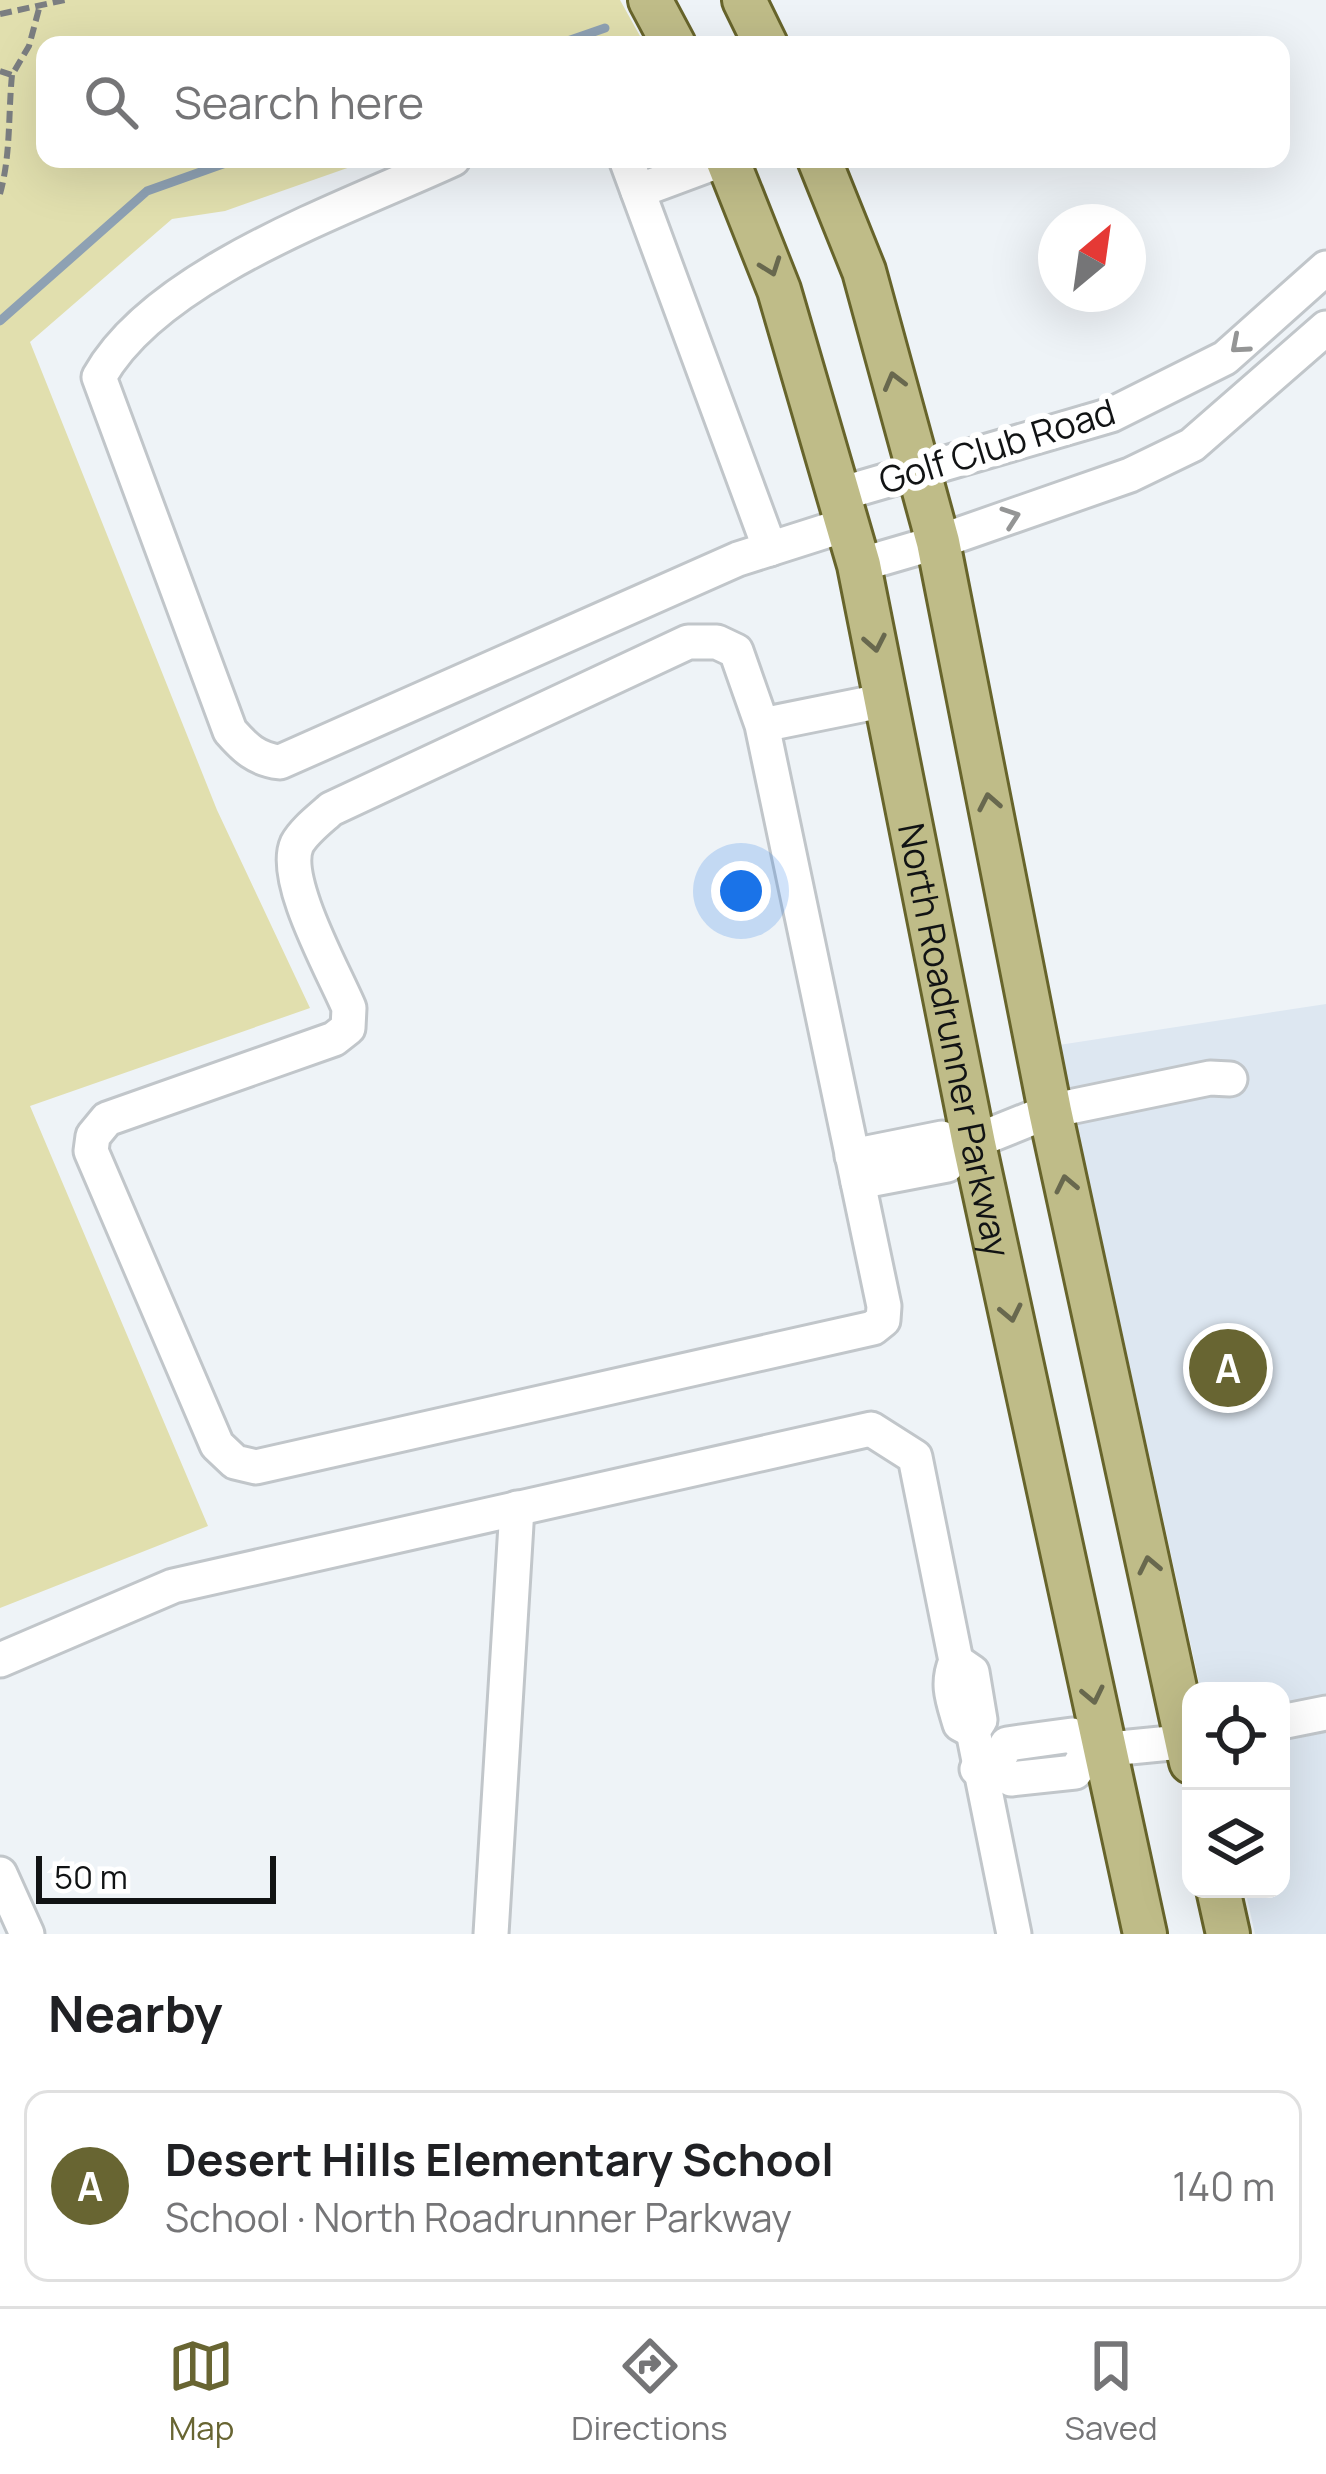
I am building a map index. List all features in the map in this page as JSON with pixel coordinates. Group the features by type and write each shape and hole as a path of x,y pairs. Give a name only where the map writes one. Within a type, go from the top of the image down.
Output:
{"main road":[{"path":"650,0 669,36"},
{"path":"744,0 762,36"},
{"name":"North Roadrunner Parkway","path":"730,168 779,290 849,527 886,700 966,1146 1097,1750 1144,1934"},
{"path":"823,168 864,272 938,542 1051,1111 1182,1711"},
{"path":"1220,1898 1228,1934"}],"street":[{"path":"434,168 224,267 147,317 99,377 230,731 262,760 280,762 738,559 849,527"},
{"path":"629,168 770,549"},
{"path":"638,191 701,168"},
{"name":"Golf Club Road","path":"849,527 918,470 1111,415 1225,358 1326,268"},
{"name":"Golf Club Road","path":"849,527 938,542 1130,476 1192,446 1326,328"},
{"path":"717,642 736,651 762,725 884,1306 883,1320 873,1328 256,1467 235,1462 217,1445 91,1151 93,1136 107,1119 334,1040 348,1028 350,1008 300,894 292,860 299,840 331,809 688,643 717,642"},
{"path":"762,725 886,700"},
{"path":"855,1169 947,1166 966,1146 1051,1111 1210,1078 1230,1079"},
{"path":"0,1660 173,1586 872,1429 915,1457 956,1661 948,1678 950,1691 960,1724 973,1731 986,1767 1014,1934"},
{"path":"491,1934 517,1508"},
{"path":"1290,1720 1326,1713"},
{"path":"986,1767 1011,1778 1075,1772 1097,1750 1182,1748"},
{"path":"0,1874 27,1934"}],"path":[{"path":"0,14 65,0"},
{"path":"0,194 10,159 8,109 13,74 29,46 40,5"},
{"path":"0,71 13,74"}],"shaded area":[{"path":"0,0 620,0 640,36 36,36 36,168 347,168 225,211 172,219 30,342 217,810 310,1008 30,1106 208,1526 0,1608"},
{"path":"1326,1004 1326,1934 1255,1934 1247,1898 1290,1898 1290,1682 1199,1682 1059,1045"}],"waterway":[{"path":"582,36 605,28"},
{"path":"0,321 147,191 212,168"}],"place":[{"name":"Desert Hills Elementary School","path":"1228,1368"}]}
